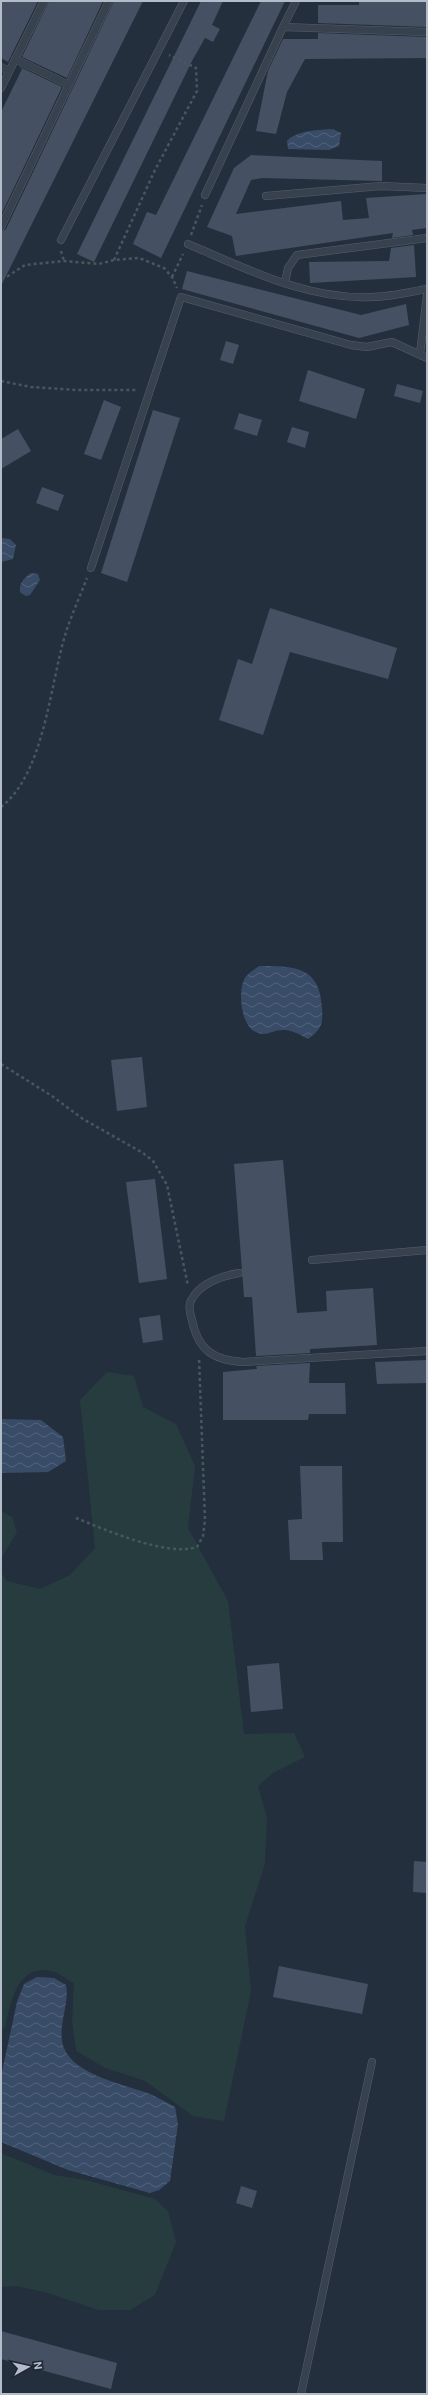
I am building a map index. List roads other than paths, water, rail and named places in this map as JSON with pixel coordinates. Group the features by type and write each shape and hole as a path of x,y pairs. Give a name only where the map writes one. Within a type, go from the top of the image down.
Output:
{"lane":[{"path":"1,88 44,1"},
{"path":"1,226 109,1"},
{"path":"61,240 184,1"},
{"path":"205,195 296,1"},
{"path":"283,27 427,32"},
{"path":"15,59 69,85"},
{"path":"1,67 9,72"},
{"path":"266,196 381,186 427,188"},
{"path":"285,283 288,268 297,255 427,238"},
{"path":"188,244 285,283 315,293 373,298 427,289"},
{"path":"420,354 427,295"},
{"path":"91,568 181,297 351,345 367,347 392,342 427,358"},
{"path":"312,1260 427,1250"},
{"path":"239,1273 219,1277 201,1288 191,1299 190,1312 194,1331 202,1346 213,1356 225,1361 243,1362 427,1351"},
{"path":"301,2394 372,2062"}],"water":[{"path":"333,129 341,133 339,146 329,150 288,149 287,141 291,137 308,131"},
{"path":"1,538 10,539 16,545 13,559 1,562"},
{"path":"31,573 38,574 40,580 30,595 26,596 20,592 20,586 24,579"},
{"path":"259,966 294,968 303,971 310,976 316,984 320,994 322,1022 319,1029 308,1039 289,1030 279,1030 262,1034 252,1030 244,1017 241,992 246,976"},
{"path":"1,1419 41,1420 63,1437 66,1461 48,1472 1,1473"},
{"path":"37,1977 54,1978 66,1985 67,1993 62,2025 62,2040 64,2048 78,2065 102,2078 150,2094 175,2107 178,2124 170,2181 159,2190 150,2193 68,2170 1,2142 1,2076 17,2002 24,1984"}]}
